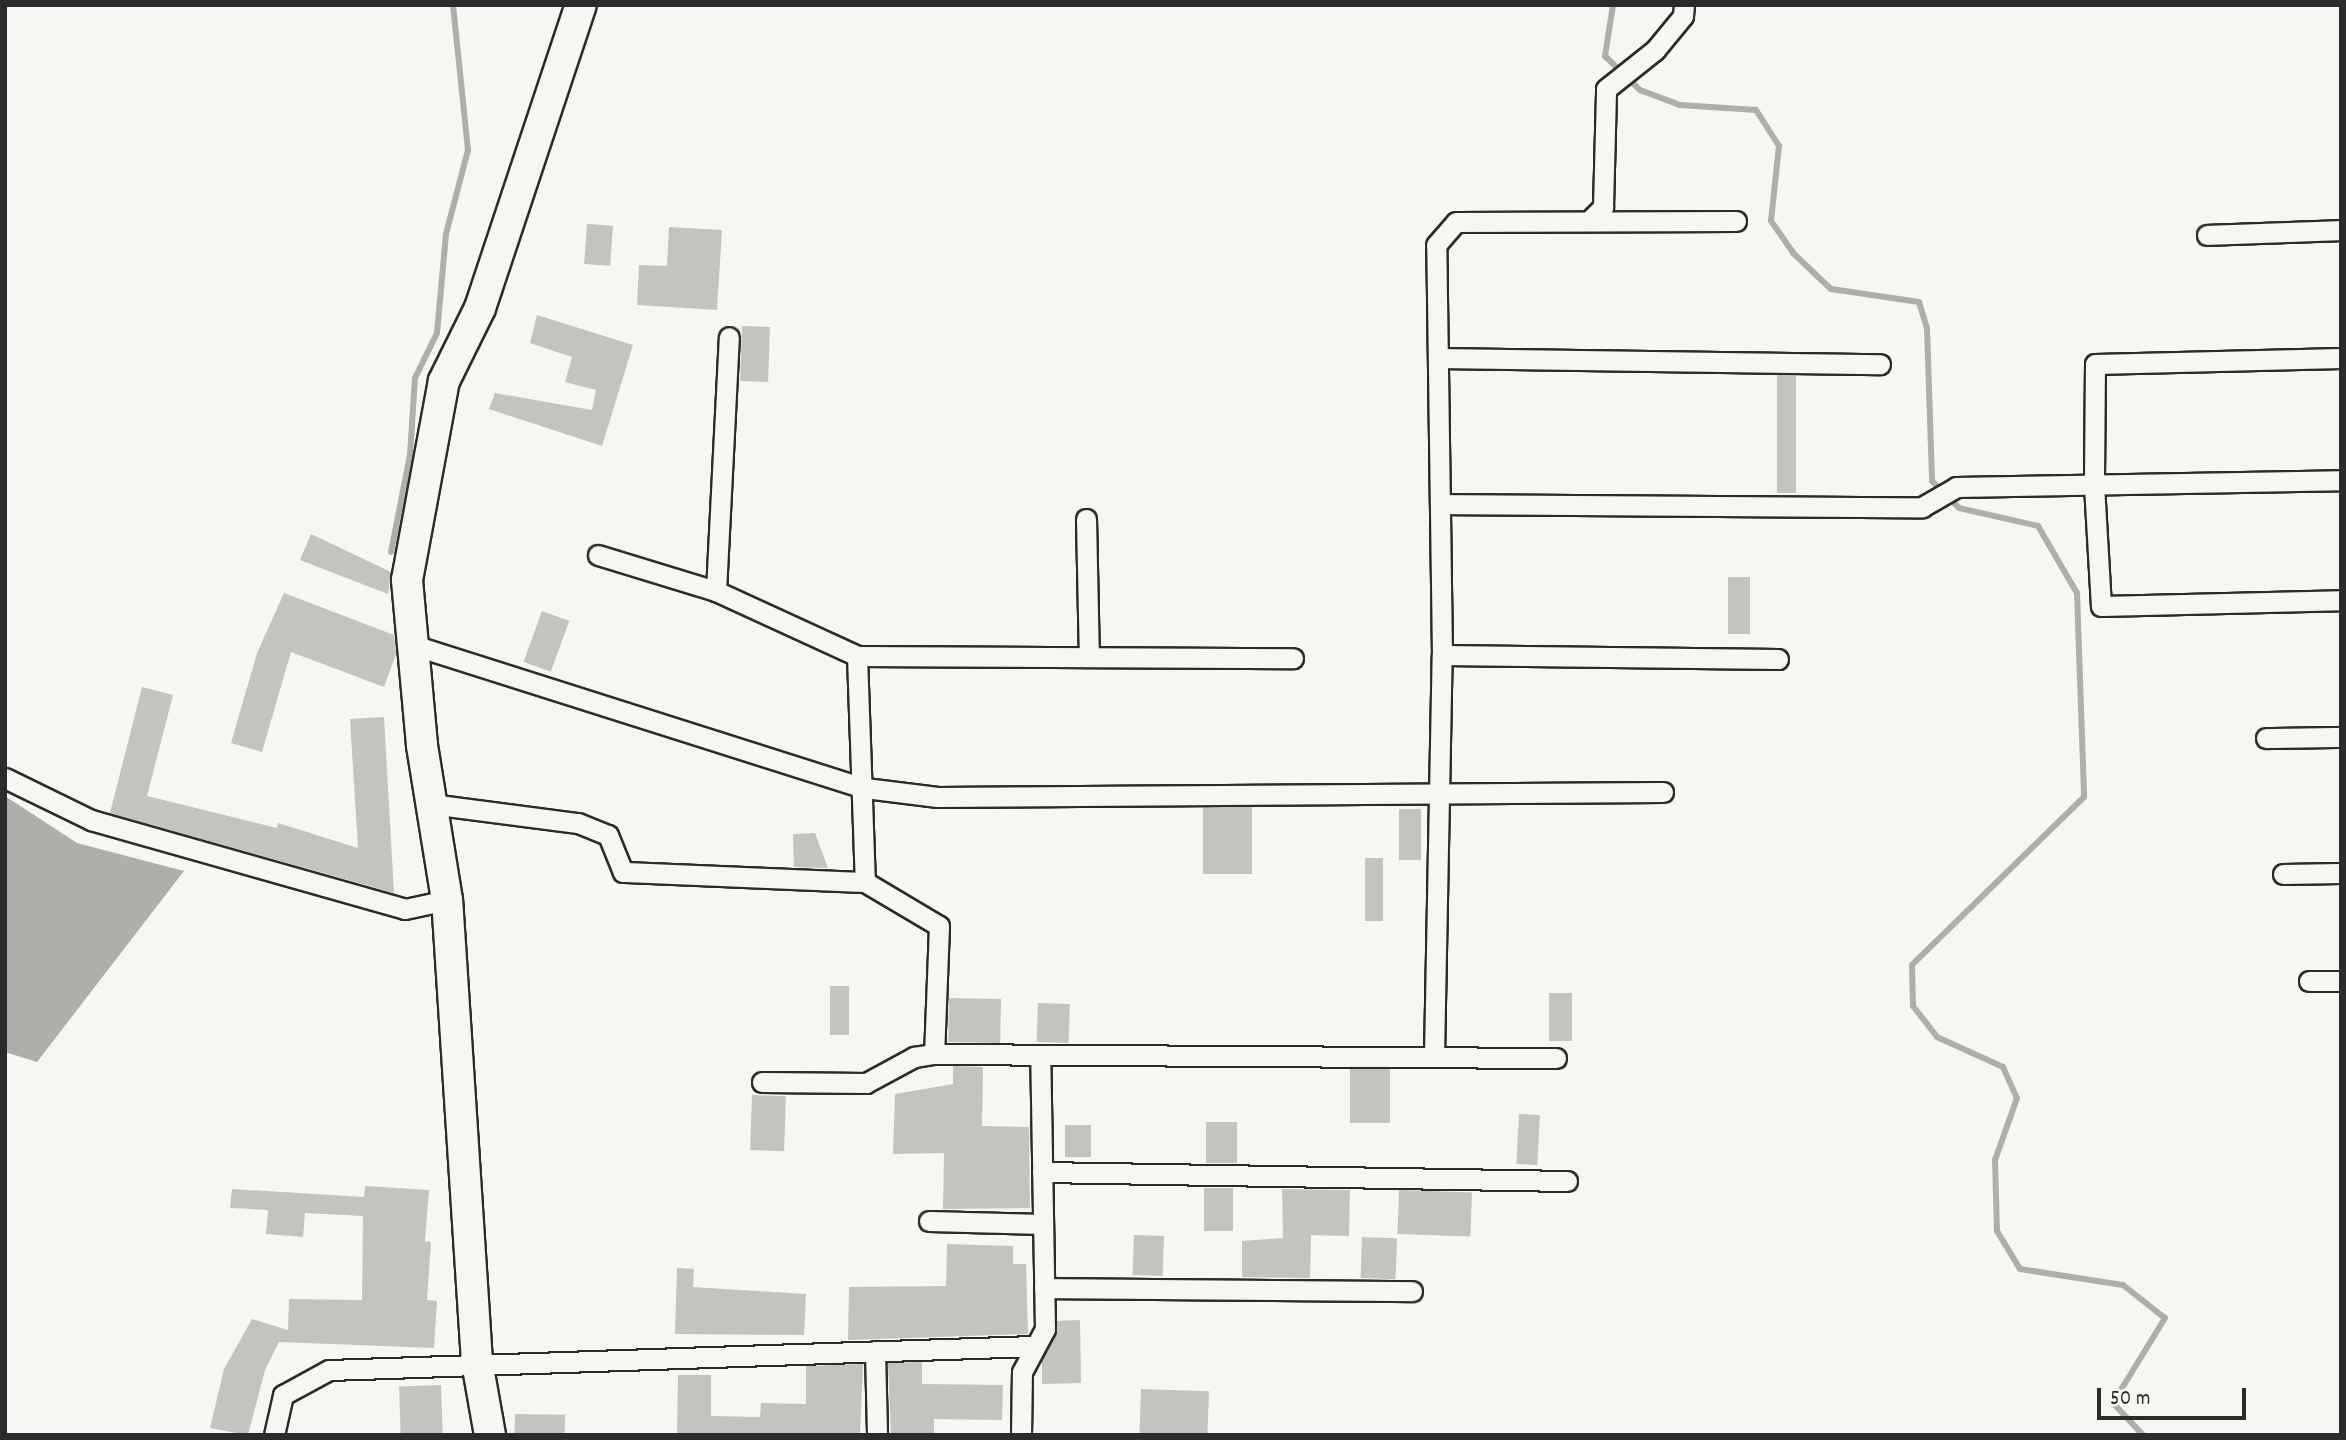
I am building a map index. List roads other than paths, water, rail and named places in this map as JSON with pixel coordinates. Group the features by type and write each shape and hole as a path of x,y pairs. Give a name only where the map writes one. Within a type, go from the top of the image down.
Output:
{"main road":[{"path":"490,1435 477,1362 447,900 431,804 407,580 444,381 480,308 581,5"}],"street":[{"path":"1592,218 1603,207 1606,89 1639,65 1683,16 1684,5"},
{"path":"1434,1056 1436,795 1442,655 1436,245 1456,222 1592,218 1736,221"},
{"path":"2207,235 2341,230"},
{"path":"716,591 729,337"},
{"path":"1438,358 1880,364"},
{"path":"2341,358 2095,364 2094,485 2101,606 2341,600"},
{"path":"1440,504 1922,507 1956,487 2341,480"},
{"path":"1086,519 1088,657"},
{"path":"598,555 716,591 857,656 1293,658"},
{"path":"413,645 865,788 964,797 1663,792"},
{"path":"1442,655 1777,659"},
{"path":"857,656 865,788 865,882"},
{"path":"2266,738 2341,737"},
{"path":"5,778 91,820 405,909 447,900"},
{"path":"431,804 578,823 608,835 623,872 865,882 939,926 934,1054"},
{"path":"2284,874 2341,873"},
{"path":"2309,981 2341,981"},
{"path":"762,1082 866,1083 914,1057 934,1054 1556,1058"},
{"path":"1021,1435 1022,1372 1045,1329 1040,1055"},
{"path":"1042,1172 1567,1181"},
{"path":"929,1221 1043,1224"},
{"path":"1044,1288 1412,1292"},
{"path":"274,1435 283,1395 329,1370 477,1362 1035,1346"},
{"path":"876,1351 877,1435"}],"waterway":[{"path":"391,552 410,455 415,378 437,333 446,234 468,150 453,5"},
{"path":"1613,5 1605,56 1640,90 1680,105 1756,110 1779,146 1771,221 1793,253 1831,289 1919,302 1927,328 1932,481 1959,508 2038,526 2077,593 2084,797 1912,965 1913,1006 1937,1037 2003,1067 2017,1098 1995,1160 1997,1231 2020,1269 2123,1285 2165,1318 2113,1403 2143,1435"}]}
